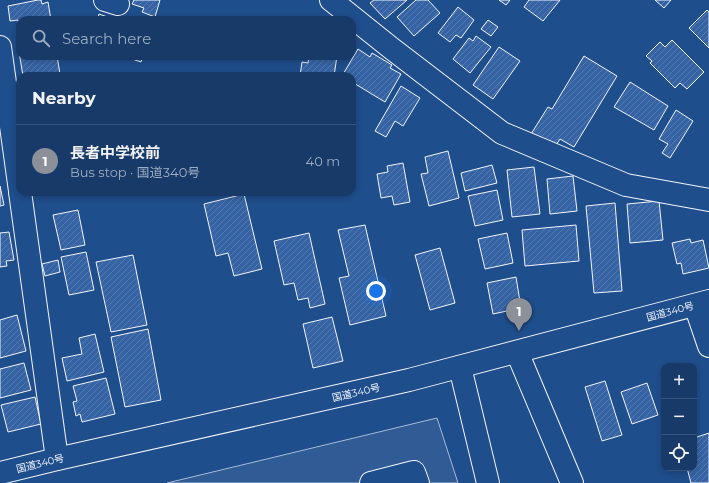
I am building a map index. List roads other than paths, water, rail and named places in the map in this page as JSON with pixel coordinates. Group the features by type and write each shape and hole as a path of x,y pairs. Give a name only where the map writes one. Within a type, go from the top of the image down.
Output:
{"main road":[{"path":"331,0 351,16"},
{"path":"356,20 502,133 626,185 709,200"},
{"path":"0,47 16,163"},
{"path":"21,196 57,458"},
{"path":"702,303 709,346"},
{"name":"国道340号","path":"0,472 409,380 702,303"},
{"path":"517,352 572,483"},
{"path":"460,367 488,483"},
{"path":"371,483 414,472 418,483"}],"place":[{"name":"長者中学校前","path":"519,331"}]}
